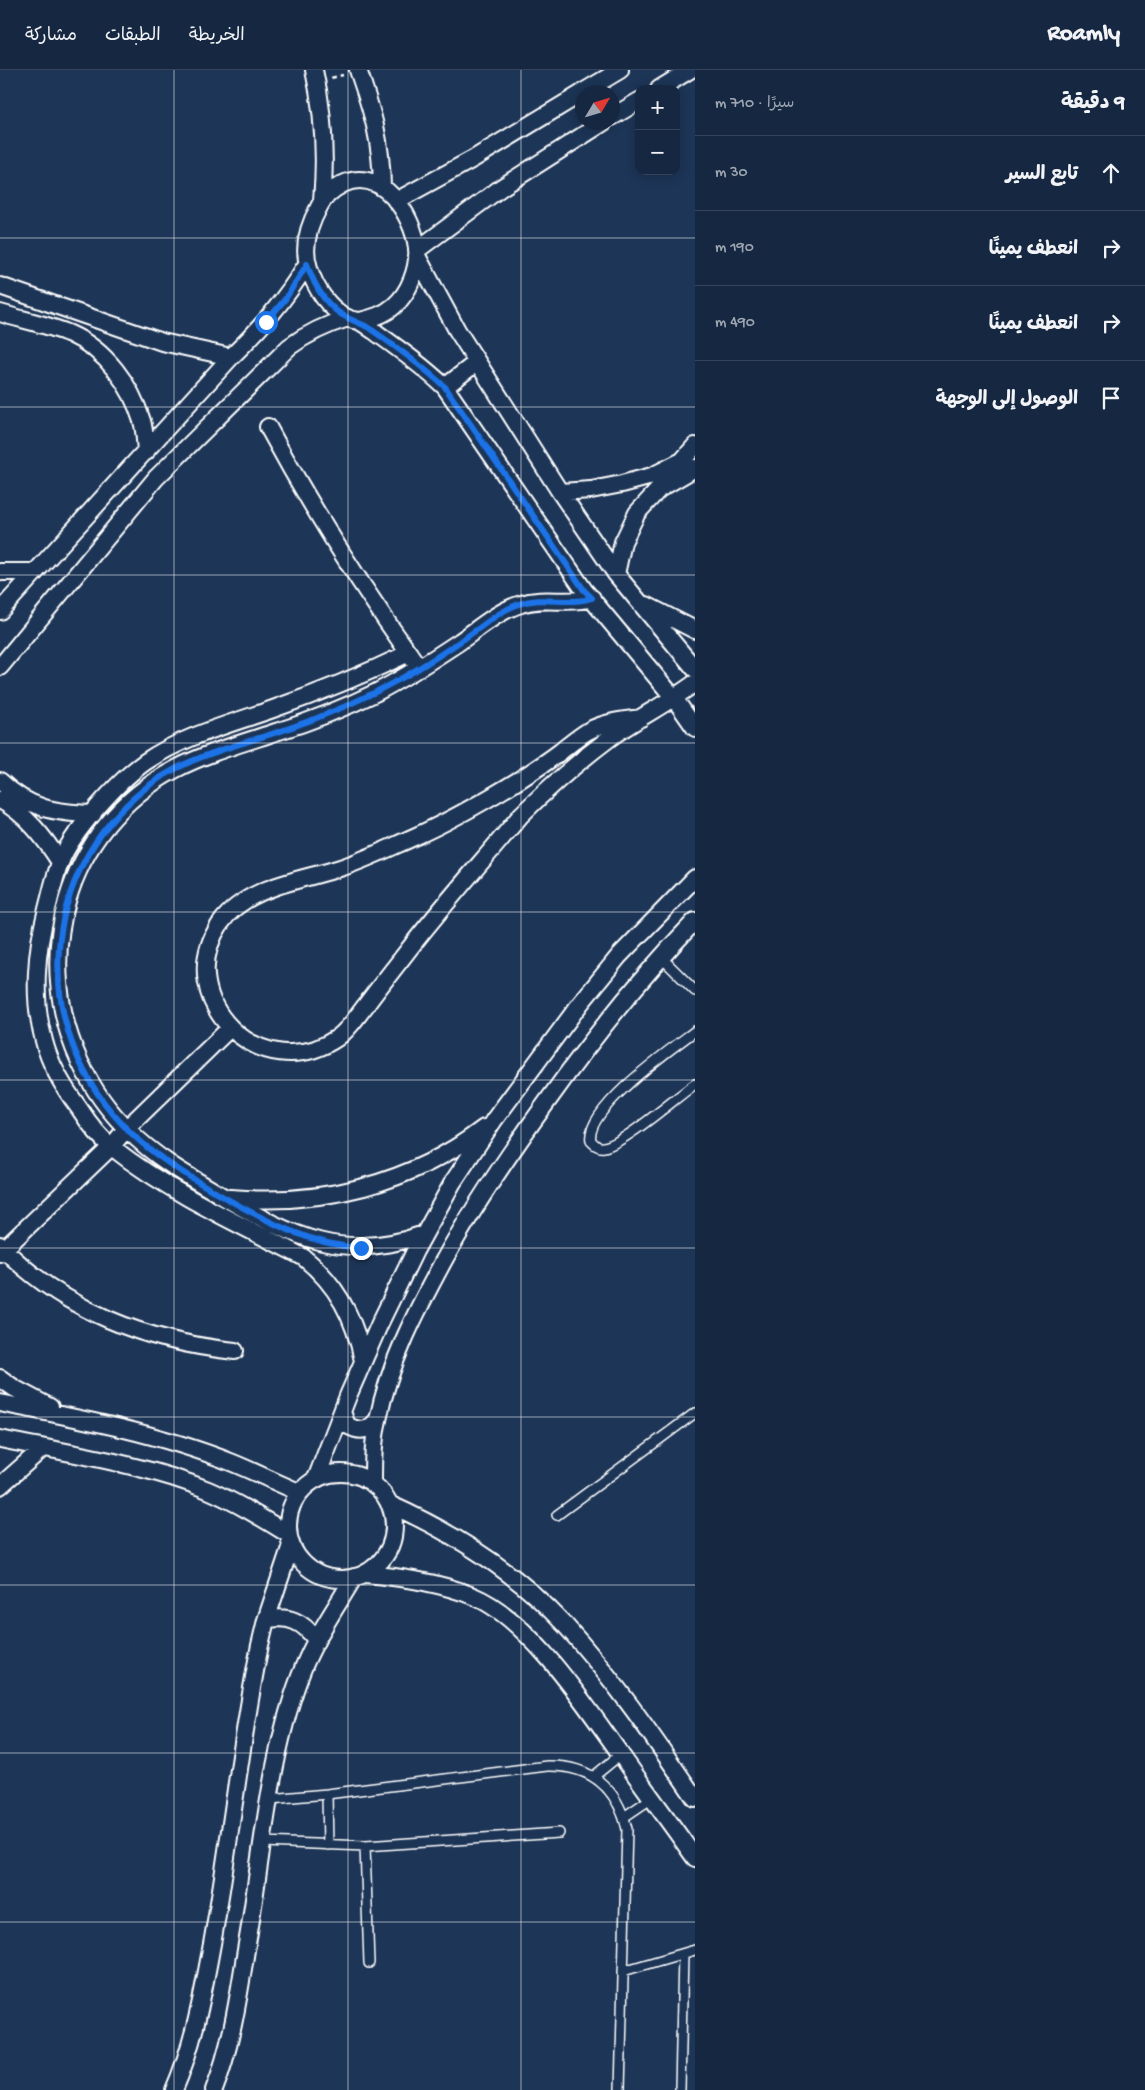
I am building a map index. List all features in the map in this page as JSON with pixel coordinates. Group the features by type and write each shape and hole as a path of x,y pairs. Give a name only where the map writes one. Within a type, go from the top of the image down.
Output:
{"street":[{"path":"358,70 374,115 379,139 382,186"},
{"path":"596,85 620,70"},
{"path":"665,85 690,70"},
{"path":"316,76 324,132 325,167 322,201"},
{"path":"396,201 473,159 575,98"},
{"path":"620,112 635,103"},
{"path":"417,253 502,187 591,130"},
{"path":"0,667 156,478 289,347 307,334 326,324 354,320 378,316 394,306 406,292 414,275 417,253 414,231 406,214 382,186 366,181 349,181 334,188 322,201 308,230 307,264 313,280 322,295 333,307 354,320 417,361 445,387 579,582 674,698 695,728"},
{"path":"417,253 442,304 560,492 616,574 695,670"},
{"path":"0,611 231,357 270,317 286,298 307,264"},
{"path":"0,286 162,342 231,357"},
{"path":"0,313 70,334 95,350 116,370 132,395 142,423 146,452"},
{"path":"445,387 477,362"},
{"path":"268,427 333,540 420,668"},
{"path":"560,492 591,490 652,476 682,461 695,446"},
{"path":"616,574 623,542 637,513 658,489 695,468"},
{"path":"0,572 35,572"},
{"path":"424,1234 377,1247 324,1244 274,1224 172,1166 152,1152 126,1129 103,1101 73,1050 66,1030 58,988 61,925 73,885 91,848 120,811 143,790 175,768 222,749 276,732 344,707 420,668 507,609 537,599 580,602 592,598"},
{"path":"640,602 695,630"},
{"path":"364,1361 348,1309 339,1294 316,1267 303,1256 194,1200 111,1147 84,1116 54,1067 44,1041 38,994 40,936 60,862 93,814 145,762 200,734 361,676 409,653"},
{"path":"641,718 614,721 588,731 520,780 415,837 342,867 263,892 239,904 228,914 216,931 206,964 209,992 217,1011 230,1028 242,1039 274,1052 308,1051 324,1046 339,1037 351,1025 408,950 521,815 585,757 695,683"},
{"path":"0,781 26,800 49,810 61,813 93,814"},
{"path":"0,800 30,822 60,862"},
{"path":"316,1478 380,1323 424,1234 453,1182 494,1120 580,1004 619,956 695,878"},
{"path":"373,1484 374,1448 378,1419 397,1356 410,1325 457,1237 496,1174 605,1022 695,921"},
{"path":"230,1028 126,1129 111,1147 1,1249 48,1286 97,1315 151,1336 178,1343 235,1351"},
{"path":"225,1197 260,1200 303,1199 338,1194 380,1183 404,1174 451,1151 494,1120"},
{"path":"0,1378 14,1388 68,1416"},
{"path":"0,1403 68,1416 158,1438 232,1462 299,1492"},
{"path":"342,1412 347,1426 361,1431 368,1429 378,1419"},
{"path":"0,1439 117,1463 206,1489 245,1507 290,1539 303,1563 312,1570 332,1578 360,1576 405,1578 474,1596 504,1615 551,1662 652,1798 692,1848"},
{"path":"0,1486 43,1448"},
{"path":"174,2090 195,2027 204,1986 219,1903 254,1674 266,1620 290,1539 289,1512 299,1492 316,1478 345,1473 364,1478 373,1484 389,1504 393,1522 391,1542 381,1560 360,1576 316,1640 304,1667 278,1754 239,1993 221,2072 214,2090"},
{"path":"389,1504 440,1528 484,1556 552,1612 589,1653 635,1710 695,1798"},
{"path":"266,1620 289,1618 309,1630 316,1640"}],"lane":[{"path":"662,957 695,991"},
{"path":"695,1031 637,1076 610,1102 592,1126 591,1141 595,1146 602,1147 619,1141 695,1084"},
{"path":"557,1515 695,1414"},
{"path":"593,1777 620,1755"},
{"path":"270,1799 327,1794 547,1766 571,1767 593,1777 612,1794 624,1817 627,1829 620,2090"},
{"path":"327,1794 328,1845"},
{"path":"624,1817 652,1798"},
{"path":"263,1842 366,1846 560,1833"},
{"path":"366,1846 369,1963"},
{"path":"623,1970 695,1950"},
{"path":"680,2090 683,1954"}],"path":[{"path":"316,76 358,70"}],"route":[{"path":"266,322 286,298 307,264 313,280 322,295 333,307 348,318 360,321 417,361 445,387 584,590 592,598 580,602 537,599 507,609 432,660 374,693 313,720 204,755 175,768 155,780 136,795 104,829 81,866 73,885 61,925 58,988 66,1030 73,1050 103,1101 126,1129 152,1152 178,1171 274,1224 307,1238 324,1244 361,1248"}]}
